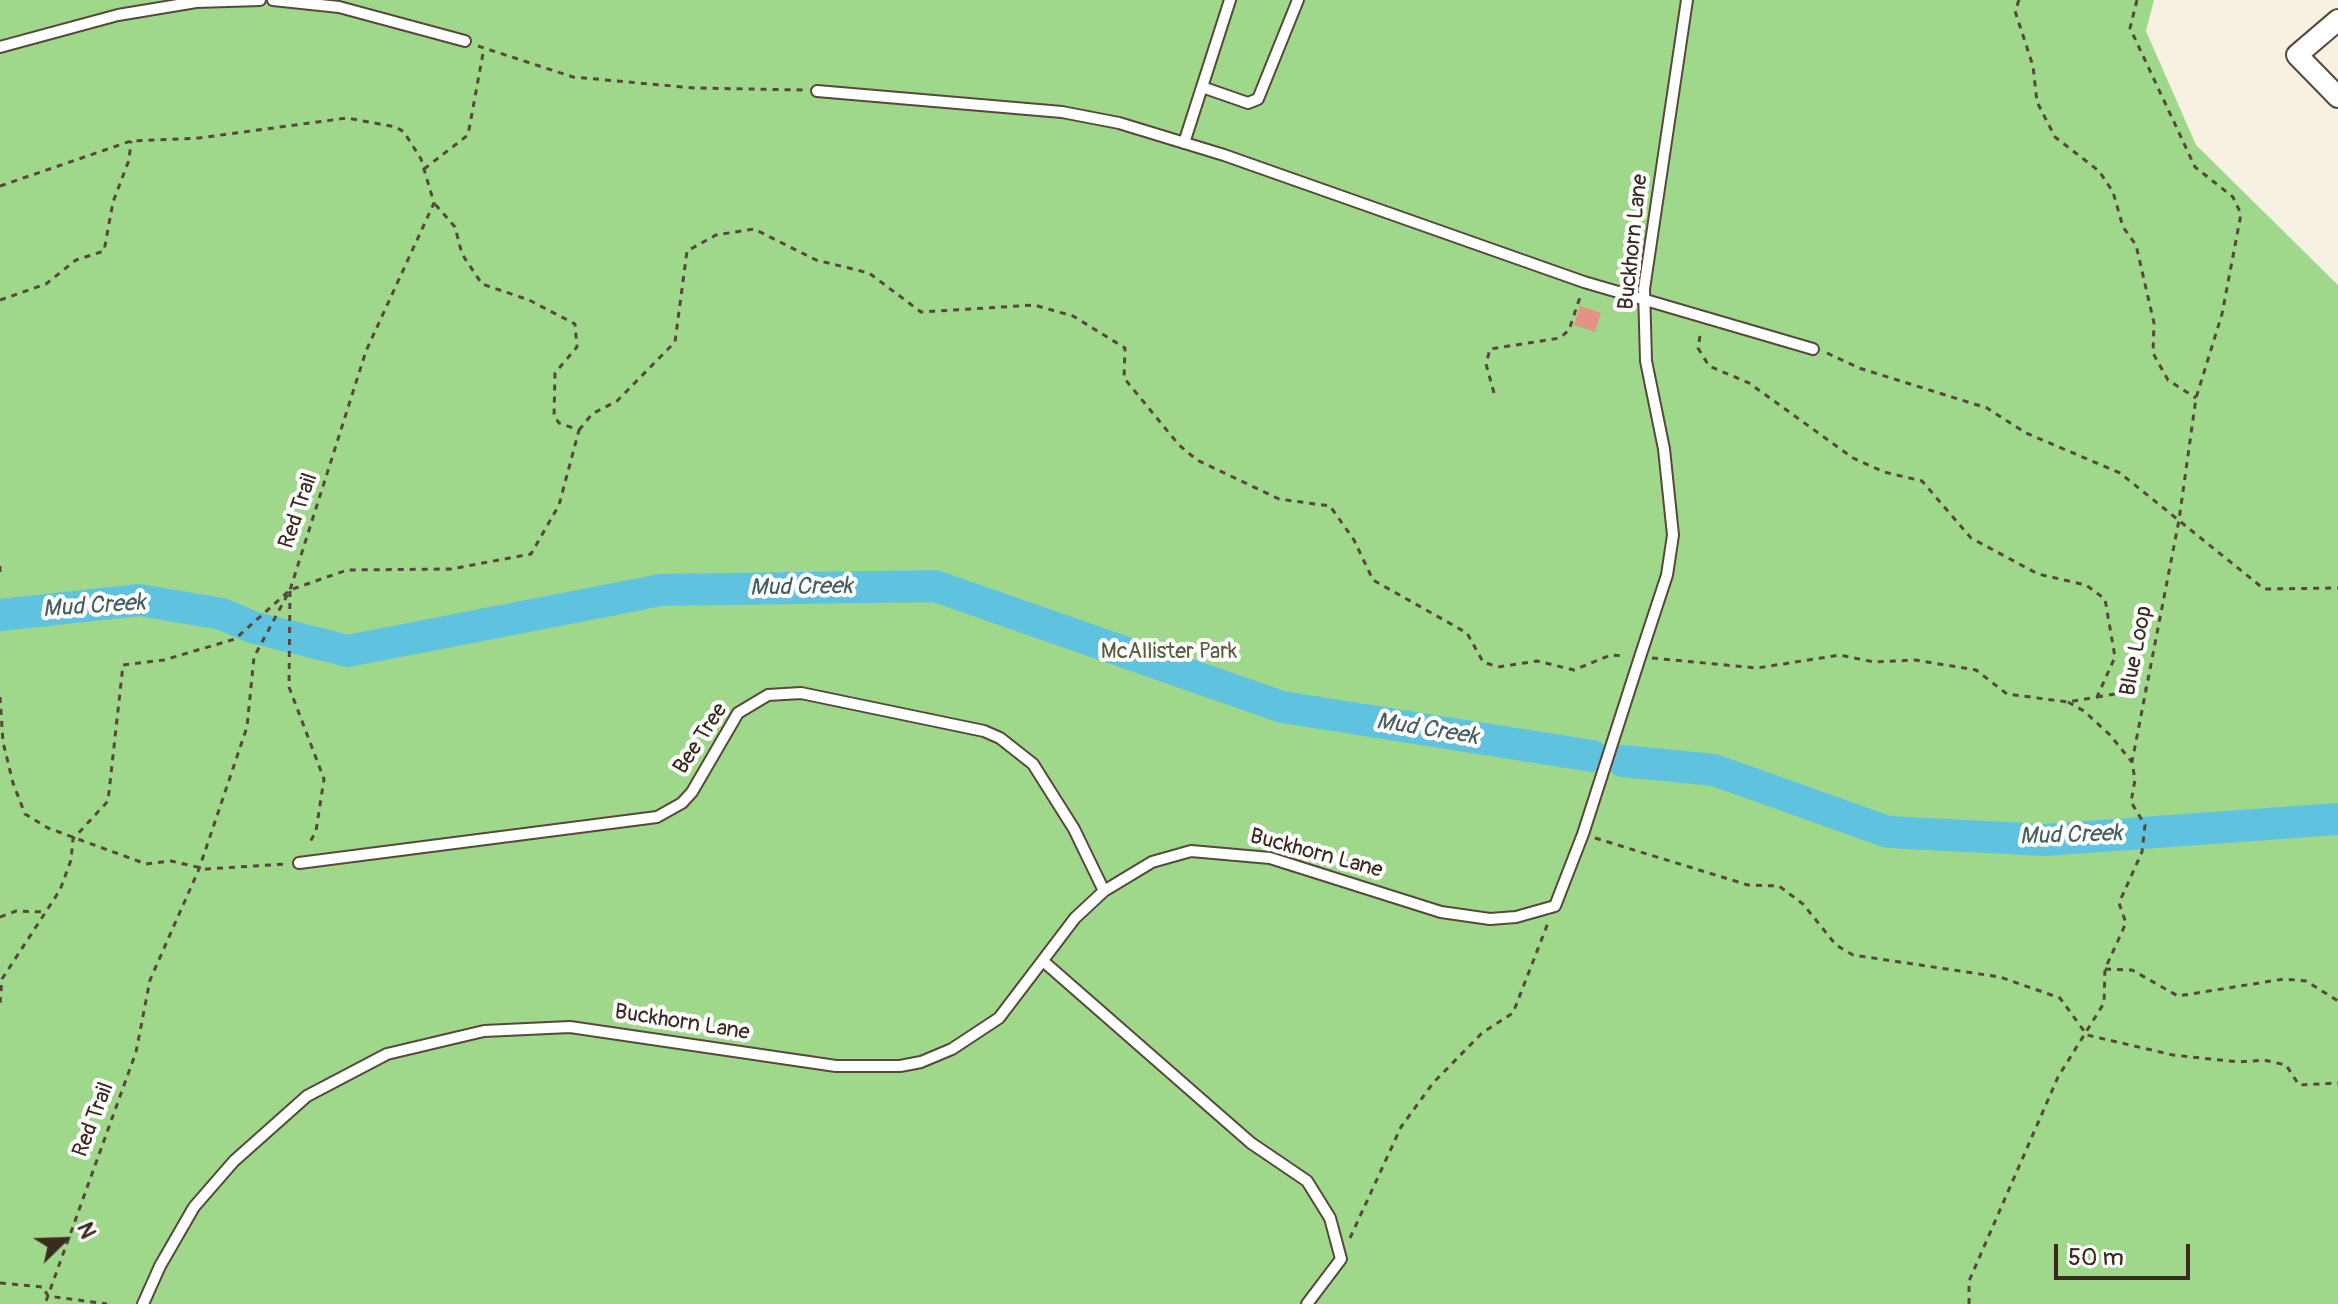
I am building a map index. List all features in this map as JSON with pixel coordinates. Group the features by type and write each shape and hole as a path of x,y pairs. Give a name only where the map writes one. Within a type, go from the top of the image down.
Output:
{"street":[{"path":"2338,20 2297,55 2338,97"}],"lane":[{"path":"0,47 60,28 133,12 196,2 260,0"},
{"path":"273,0 339,7 465,41"},
{"path":"1184,143 1230,0"},
{"path":"1202,87 1248,103 1258,99 1298,0"},
{"name":"Buckhorn Lane","path":"143,1304 160,1266 194,1207 234,1161 307,1096 387,1054 484,1031 570,1027 836,1066 900,1066 942,1053 982,1032 1006,1009 1084,907 1152,862 1191,851 1270,858 1441,912 1490,919 1516,917 1555,906 1583,834 1667,575 1673,535 1664,449 1646,361 1645,299 1687,0"},
{"path":"817,91 1062,112 1119,123 1584,282 1813,349"},
{"name":"Bee Tree","path":"299,863 657,817 682,803 692,792 738,713 768,695 801,693 984,731 1000,738 1033,764 1074,829 1104,891"},
{"path":"1043,961 1251,1143 1307,1181 1330,1218 1341,1259 1307,1304"}],"path":[{"path":"2019,0 2015,11 2033,66 2037,102 2055,137 2099,171 2113,192 2123,227 2136,245 2154,323 2153,353 2168,380 2196,398"},
{"name":"Blue Loop","path":"1969,1304 1969,1281 2058,1077 2087,1035 2104,1003 2105,969 2126,923 2119,903 2142,852 2145,825 2131,802 2135,780 2132,762 2179,520 2196,398 2222,314 2241,214 2233,197 2195,167 2130,28 2137,0"},
{"path":"465,41 573,77 694,88 817,91"},
{"path":"424,169 468,135 484,48"},
{"path":"0,186 131,141 199,138 347,118 396,127 404,132 424,169 434,203 455,227 462,254 482,284 529,300 575,324 577,347 555,373 554,416 559,423 579,430"},
{"path":"0,300 46,284 76,260 104,251 113,202 129,160 131,141"},
{"name":"Red Trail","path":"45,1304 136,1052 150,980 199,869 247,727 254,657 290,590 366,351 434,203"},
{"path":"0,1003 2,979 60,890 71,860 73,839 108,801 123,665 164,660 235,639 290,590 347,570 451,569 531,554 559,505 579,430 592,414 617,401 675,342 687,251 716,235 754,229 816,260 869,273 921,312 1034,305 1073,316 1125,348 1124,378 1179,445 1197,460 1279,499 1330,506 1354,540 1373,580 1467,633 1483,662 1498,667 1537,661 1574,670 1611,655 1757,668 1840,655 1874,662 1915,660 1976,670 2007,694 2068,702 2146,689"},
{"path":"1494,393 1486,364 1490,349 1560,338 1569,330 1584,282"},
{"path":"1703,316 1698,348 1709,366 1749,383 1853,458 1884,472 1922,481 1971,538 2038,574 2086,585 2105,599 2115,657 2097,697"},
{"path":"1813,349 1859,368 1987,408 2026,433 2120,473 2264,589 2338,588"},
{"path":"0,567 0,573"},
{"path":"0,697 3,742 25,814 73,839 133,862 171,861 199,866 199,869 299,863 316,831 324,779 289,687 290,590"},
{"path":"2068,702 2090,716 2132,762"},
{"path":"1583,834 1748,885 1779,886 1803,904 1836,945 1853,955 2000,977 2060,998 2087,1035 2173,1055 2275,1062 2286,1065 2299,1085 2338,1083"},
{"path":"1341,1259 1401,1127 1433,1083 1482,1033 1513,1013 1555,906"},
{"path":"0,917 16,911 45,912"},
{"path":"2105,969 2132,970 2178,996 2284,979 2306,981 2338,1001"},
{"path":"0,1283 43,1287 48,1296 107,1304"}],"green space":[{"name":"McAllister Park","path":"0,0 2154,0 2146,31 2196,145 2338,285 2338,1304 0,1304"}],"building":[{"path":"1580,306 1601,313 1595,332 1574,325"}],"waterway":[{"name":"Mud Creek","path":"0,615 139,600 222,614 252,627 348,651 661,590 935,586 1282,707 1592,756"},
{"name":"Mud Creek","path":"1623,761 1714,770 1888,832 2045,840 2338,819"}]}
